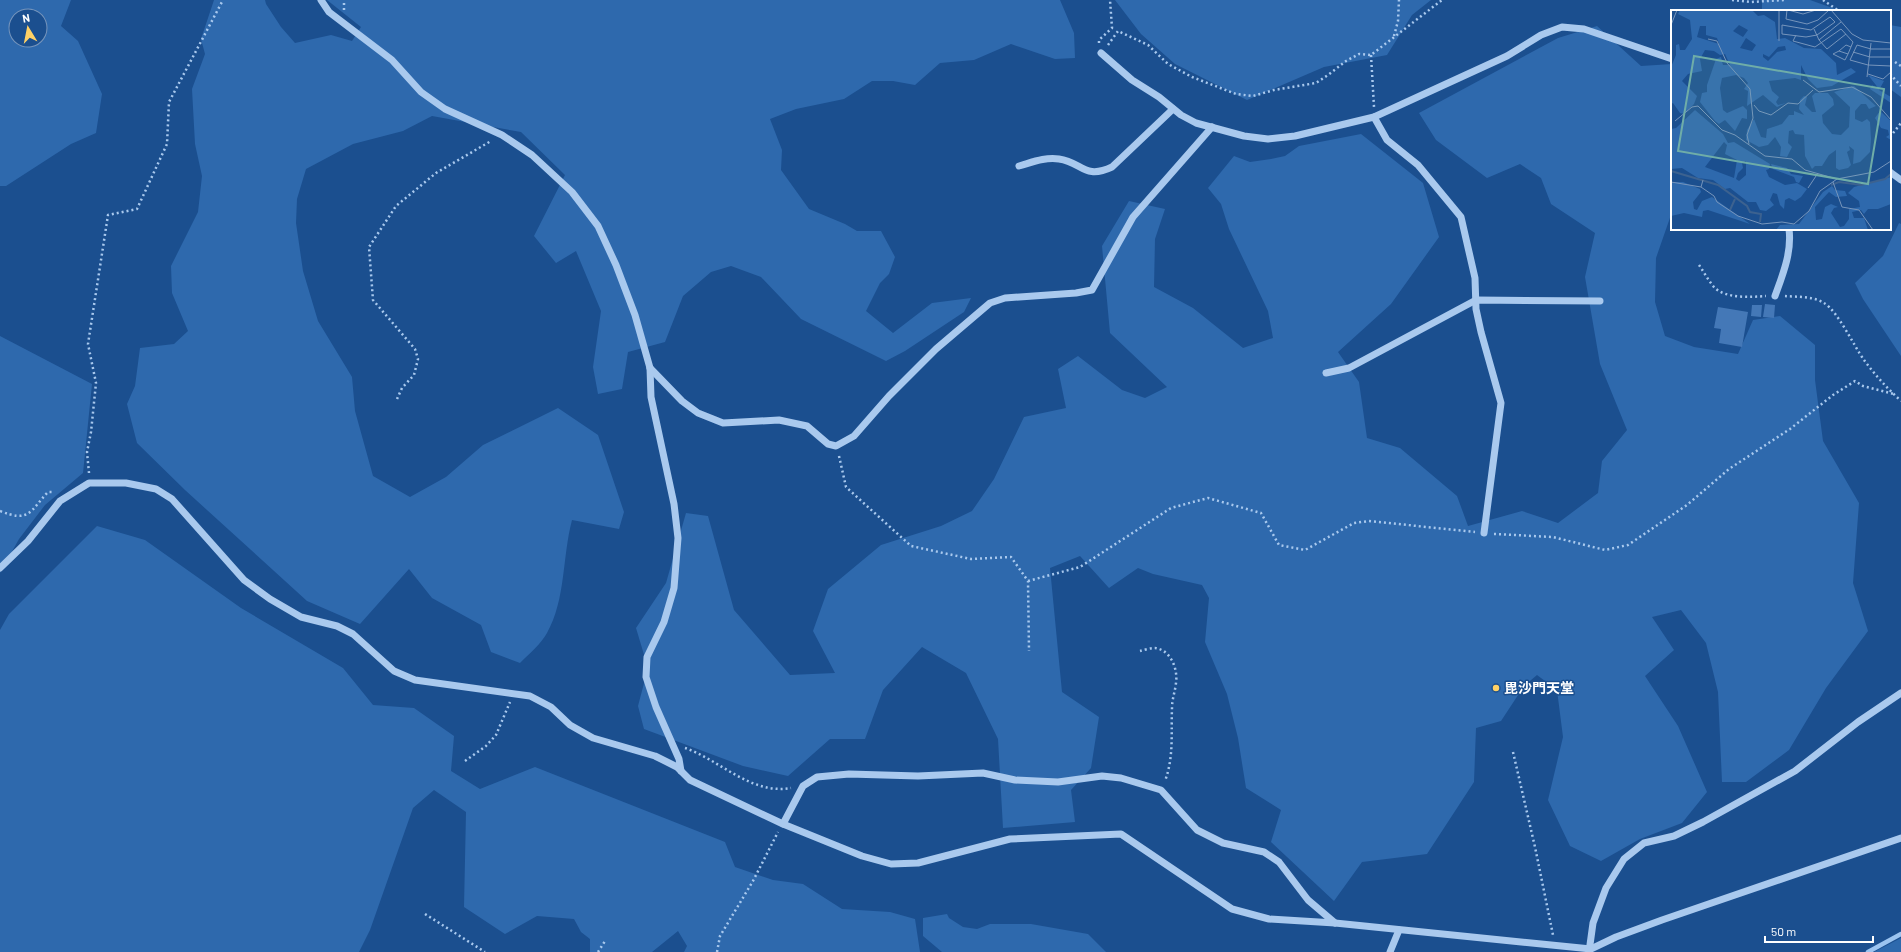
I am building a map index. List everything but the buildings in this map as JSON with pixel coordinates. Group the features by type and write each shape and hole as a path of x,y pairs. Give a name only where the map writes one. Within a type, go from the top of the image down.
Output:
{"street":[{"path":"321,0 329,12 392,60 422,92 445,109 502,135 532,155 555,174 572,192 598,226 616,265 635,315 650,368 650,397 674,504 678,538 674,588 664,622 647,657 646,677 656,707 671,744 679,759 681,771"},
{"path":"1101,53 1132,80 1173,109 1196,123 1244,136 1268,139 1295,136 1374,117 1501,59 1541,35 1562,27 1584,29 1671,59"},
{"path":"1019,166 1047,158 1061,159 1088,171 1100,172 1112,167 1173,109"},
{"path":"1374,117 1387,140 1418,165 1461,218 1475,278 1476,300 1481,332 1501,403 1484,533"},
{"path":"650,368 682,401 698,413 723,423 779,420 801,424 808,426 828,444 836,446 854,436 889,396 936,349 990,303 1005,298 1076,293 1092,290 1133,217 1212,128"},
{"path":"1891,173 1901,180"},
{"path":"1775,296 1785,269 1791,242 1789,230"},
{"path":"1326,373 1349,368 1476,300 1600,301"},
{"path":"0,568 28,541 60,501 89,483 126,483 156,489 172,499 244,580 270,599 301,617 337,626 353,634 394,671 415,680 530,696 551,707 570,725 593,738 655,756 676,767 690,780 783,824 862,856 891,864 918,863 1010,839 1121,834 1232,909 1269,919 1335,923 1555,945 1590,951 1616,937 1662,920 1901,838"},
{"path":"1590,951 1593,923 1606,888 1624,859 1644,843 1680,833 1795,771 1858,722 1901,693"},
{"path":"783,824 803,786 817,777 849,774 918,776 983,773 1015,780 1058,782 1102,776 1120,778 1161,790 1197,830 1223,843 1264,852 1279,862 1308,900 1335,923"},
{"path":"1390,952 1399,930"}],"path":[{"path":"89,483 87,452 91,432 96,383 88,344 108,215 137,209 167,144 169,102 223,0"},
{"path":"1101,53 1099,40 1112,28 1110,0"},
{"path":"1394,36 1398,21 1399,0"},
{"path":"1101,53 1118,31 1148,45 1168,64 1192,77 1236,94 1253,96 1274,90 1316,83 1346,61 1359,54 1371,55 1442,0"},
{"path":"1732,0 1757,2 1784,0"},
{"path":"1823,0 1838,10"},
{"path":"1371,55 1374,117"},
{"path":"1891,62 1895,62 1901,66"},
{"path":"1891,75 1901,86"},
{"path":"1891,136 1901,123"},
{"path":"397,399 402,388 414,375 418,359 415,349 373,300 369,247 396,206 436,173 502,135"},
{"path":"1699,265 1714,288 1726,294 1753,297 1775,296 1809,298 1824,303 1835,312 1845,331 1875,375 1901,401"},
{"path":"1028,581 1080,567 1171,508 1208,498 1261,513 1279,545 1305,550 1354,523 1369,521 1484,533 1553,537 1606,550 1628,545 1687,505 1729,469 1790,429 1833,395 1855,382 1863,386 1894,394"},
{"path":"836,446 846,487 912,546 971,559 1011,557 1028,581 1029,651"},
{"path":"0,511 15,516 26,515 34,510 48,492 56,492 66,497"},
{"path":"1140,652 1154,648 1163,650 1170,656 1175,668 1177,682 1172,704 1172,755 1161,790"},
{"path":"465,761 486,746 496,735 514,694"},
{"path":"671,744 707,758 740,778 762,786 785,789 803,786"},
{"path":"1513,752 1536,847 1555,945"},
{"path":"717,952 720,936 753,881 783,824"},
{"path":"424,914 485,952"},
{"path":"598,952 605,941"}],"shaded area":[{"path":"0,0 71,0 61,26 78,41 102,94 96,133 71,144 6,186 0,186"},
{"path":"214,0 265,0 281,27 295,43 331,35 352,41 361,27 327,0 1060,0 1074,33 1075,58 1055,59 1011,44 974,60 940,63 915,85 893,81 872,81 844,99 796,109 770,119 782,150 781,170 809,209 845,224 857,231 881,231 895,257 889,274 880,283 866,311 893,333 932,303 971,298 964,312 905,351 886,361 801,319 761,277 731,266 711,272 683,296 665,342 628,352 622,389 598,394 593,367 601,311 576,251 556,263 534,236 565,175 521,132 432,116 403,131 353,144 306,169 297,199 296,223 303,271 318,321 352,377 355,411 373,476 410,497 446,477 483,445 558,408 598,435 624,512 619,529 572,520 561,592 553,620 542,641 520,663 491,652 481,625 432,598 409,569 360,624 307,601 185,490 137,443 127,404 135,386 140,348 174,344 188,331 172,293 171,266 198,212 202,176 195,144 192,89 205,54 201,39"},
{"path":"1115,0 1431,0 1412,15 1387,55 1324,67 1247,100 1175,64 1141,34"},
{"path":"1762,0 1810,0 1838,10 1762,10"},
{"path":"1891,25 1901,27 1901,97 1891,90"},
{"path":"1597,26 1641,66 1671,64 1671,215 1656,258 1655,302 1665,336 1694,347 1738,354 1753,320 1780,316 1815,345 1815,380 1823,441 1859,503 1853,583 1868,631 1826,688 1789,750 1746,782 1722,782 1718,692 1706,643 1681,610 1652,617 1674,650 1645,676 1678,726 1707,792 1682,823 1640,839 1601,861 1570,846 1548,800 1563,737 1557,690 1537,675 1524,686 1501,721 1476,728 1474,782 1427,854 1362,862 1334,901 1271,842 1281,810 1246,788 1238,738 1227,694 1205,642 1209,598 1202,585 1153,574 1138,568 1109,588 1080,556 1050,568 1062,692 1099,717 1091,768 1071,790 1075,822 1003,828 998,739 966,673 922,647 883,690 865,739 830,739 788,776 743,766 644,729 638,706 648,668 636,628 666,583 686,513 708,516 734,610 790,675 835,673 813,631 828,589 881,545 941,526 972,511 994,479 1024,417 1066,408 1058,369 1078,356 1122,390 1145,398 1167,387 1110,333 1102,246 1129,201 1165,209 1155,239 1154,287 1193,308 1243,348 1273,338 1268,311 1229,229 1221,204 1208,188 1234,156 1250,162 1271,159 1285,156 1299,146 1361,134 1423,183 1439,237 1391,304 1338,352 1359,382 1367,438 1400,448 1457,496 1468,526 1522,511 1558,523 1598,493 1602,461 1627,430 1600,364 1585,277 1595,233 1551,204 1541,178 1520,164 1487,178 1436,140 1419,113 1558,38"},
{"path":"1899,223 1901,224 1901,356 1863,299 1855,283 1883,256"},
{"path":"0,336 92,384 83,473 45,505 19,539 0,573"},
{"path":"97,526 145,540 241,608 343,668 373,705 414,708 454,736 451,771 480,789 535,767 725,842 735,867 773,880 803,884 842,909 890,912 915,919 920,952 684,952 687,946 678,931 652,952 590,952 590,939 581,932 574,919 537,916 505,934 464,907 466,812 434,790 413,808 370,930 359,952 0,952 0,630 9,614"},
{"path":"947,914 949,918 963,927 977,929 990,924 1031,924 1088,934 1106,952 942,952 923,936 923,918"},
{"path":"1901,938 1901,952 1874,952"}],"waterway":[{"path":"1868,952 1901,934"}],"place":[{"name":"毘沙門天堂","path":"1496,688"}]}
